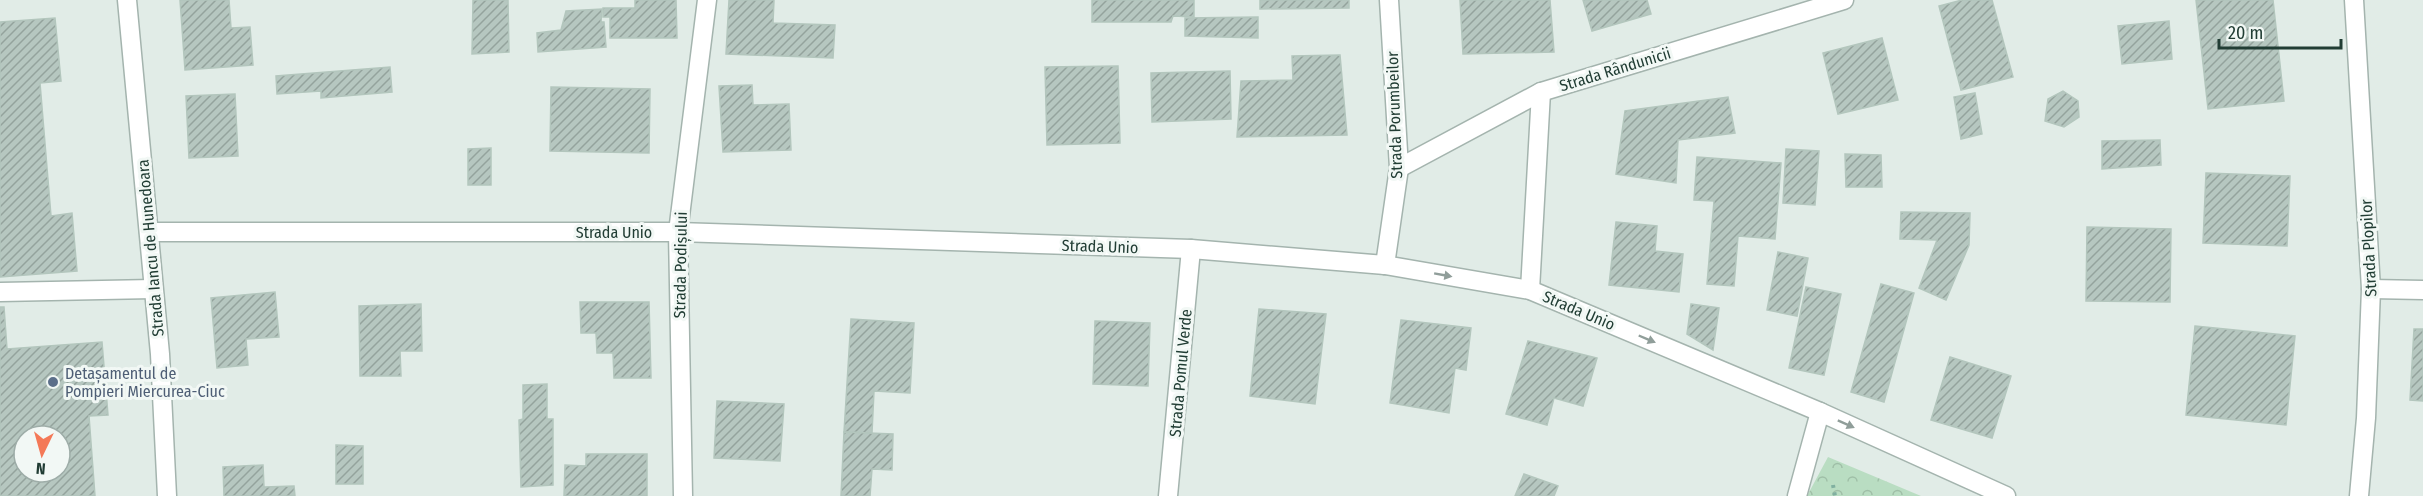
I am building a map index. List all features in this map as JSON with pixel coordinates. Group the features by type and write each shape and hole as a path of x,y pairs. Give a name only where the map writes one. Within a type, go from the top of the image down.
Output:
{"street":[{"name":"Strada Iancu de Hunedoara","path":"127,0 160,354 167,496"},
{"name":"Strada Podișului","path":"683,496 678,232 707,0"},
{"name":"Strada Porumbeilor","path":"1385,265 1399,168 1389,0"},
{"name":"Strada Rândunicii","path":"1399,168 1541,92 1844,0"},
{"name":"Strada Plopilor","path":"2354,0 2371,288 2366,418 2359,496"},
{"path":"1530,290 1541,92"},
{"name":"Strada Unio","path":"149,232 678,232 1191,249 1385,265 1530,290 1820,412 2006,496"},
{"name":"Strada Pomul Verde","path":"1168,496 1191,249"},
{"path":"2371,288 2423,290"},
{"path":"0,292 153,289"},
{"path":"1797,496 1820,412"}],"green space":[{"path":"1828,457 1921,496 1807,496"}],"building":[{"path":"180,0 229,0 231,28 250,27 253,65 185,70"},
{"path":"473,0 508,0 509,52 472,54"},
{"path":"635,0 676,0 677,38 610,38 610,17 603,17 603,8 635,8"},
{"path":"729,0 774,0 773,23 835,25 833,58 726,54"},
{"path":"1092,0 1194,0 1194,17 1173,16 1171,22 1092,22"},
{"path":"1260,0 1349,0 1349,8 1260,9"},
{"path":"1460,0 1550,0 1554,52 1463,54"},
{"path":"1583,0 1647,0 1651,14 1592,31"},
{"path":"1962,0 1992,0 2013,77 1961,90 1939,6"},
{"path":"2196,0 2273,0 2284,101 2208,109"},
{"path":"602,9 601,22 604,22 606,47 538,52 537,33 561,30 566,11"},
{"path":"1258,17 1258,38 1185,36 1185,18"},
{"path":"55,18 61,81 40,83 51,216 72,213 77,271 0,277 0,22"},
{"path":"2169,21 2172,59 2122,64 2118,26"},
{"path":"1882,38 1898,100 1838,114 1823,53"},
{"path":"1340,55 1347,135 1237,137 1241,81 1293,80 1292,56"},
{"path":"1118,66 1120,143 1047,145 1045,67"},
{"path":"390,67 392,92 321,98 321,91 277,94 276,76"},
{"path":"1230,71 1231,119 1152,122 1151,73"},
{"path":"752,85 753,105 789,104 791,150 723,152 719,86"},
{"path":"551,87 650,89 649,153 550,151"},
{"path":"2063,91 2078,101 2079,117 2064,127 2045,121 2048,99"},
{"path":"1975,93 1982,134 1961,139 1954,97"},
{"path":"235,94 238,156 189,158 186,96"},
{"path":"1728,97 1735,133 1678,140 1676,183 1616,174 1625,111"},
{"path":"2160,140 2161,165 2102,169 2102,141"},
{"path":"491,148 491,185 468,185 468,149"},
{"path":"1786,149 1819,151 1815,205 1783,203"},
{"path":"1845,154 1881,155 1882,187 1846,187"},
{"path":"1697,157 1781,163 1775,239 1738,236 1734,286 1707,284 1714,201 1694,200"},
{"path":"2206,173 2290,176 2287,246 2203,243"},
{"path":"1901,212 1970,213 1969,245 1946,300 1919,288 1937,240 1900,239"},
{"path":"1616,222 1657,226 1655,251 1683,254 1679,292 1609,285"},
{"path":"2087,227 2171,229 2170,302 2086,301"},
{"path":"1778,252 1808,258 1797,316 1767,310"},
{"path":"1881,284 1914,293 1884,402 1851,392"},
{"path":"1806,287 1841,294 1824,375 1789,368"},
{"path":"275,292 279,337 246,339 248,365 217,368 211,298"},
{"path":"580,302 649,302 651,378 614,378 613,353 597,353 596,333 581,333"},
{"path":"421,304 422,351 400,351 401,376 360,376 359,306"},
{"path":"1691,304 1719,308 1713,350 1687,334"},
{"name":"Detașamentul de Pompieri Miercurea-Ciuc","path":"0,307 4,307 7,349 102,342 108,415 89,416 95,496 0,496"},
{"path":"1259,309 1326,314 1315,404 1250,396"},
{"path":"851,319 914,323 910,393 874,391 872,433 844,432"},
{"path":"1401,320 1471,328 1466,370 1455,368 1449,413 1390,403"},
{"path":"1095,321 1150,323 1148,386 1093,384"},
{"path":"2195,326 2295,336 2286,425 2186,415"},
{"path":"2414,329 2423,329 2423,401 2410,400"},
{"path":"1528,341 1597,358 1583,406 1554,398 1547,425 1506,414"},
{"path":"1950,357 2011,376 1992,438 1931,420"},
{"path":"547,384 547,419 553,419 553,485 521,487 519,420 523,419 523,385"},
{"path":"717,401 784,404 780,461 714,458"},
{"path":"844,432 893,434 892,470 872,469 870,496 841,496"},
{"path":"336,445 363,446 363,484 336,484"},
{"path":"586,454 647,454 647,496 564,496 565,465 586,466"},
{"path":"263,465 264,487 294,486 295,496 224,496 223,467"},
{"path":"1524,474 1558,486 1554,496 1515,496"}],"place":[{"name":"Detașamentul de Pompieri Miercurea-Ciuc","path":"53,382"}]}
